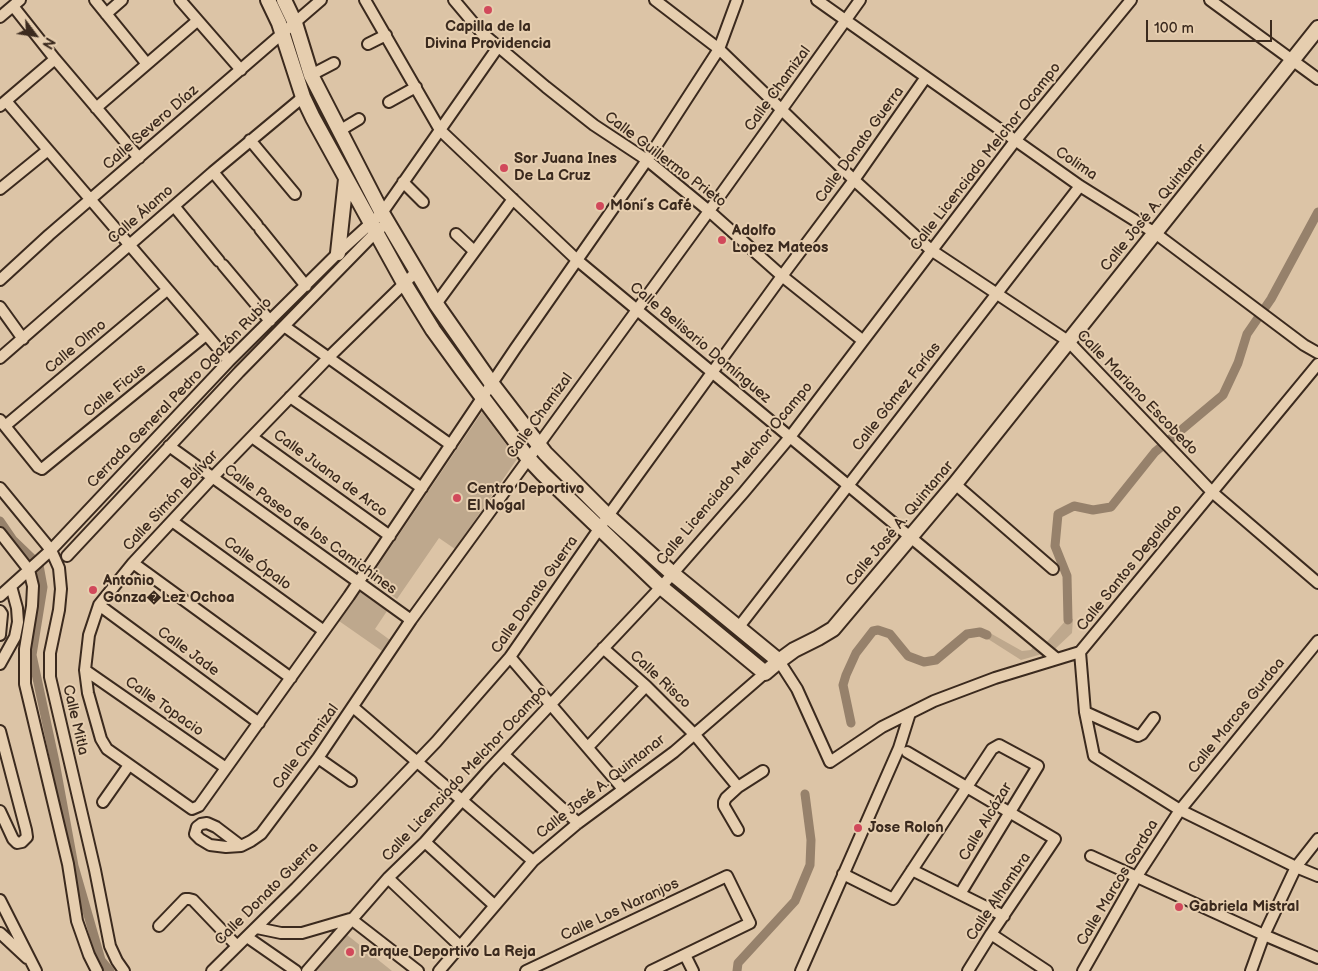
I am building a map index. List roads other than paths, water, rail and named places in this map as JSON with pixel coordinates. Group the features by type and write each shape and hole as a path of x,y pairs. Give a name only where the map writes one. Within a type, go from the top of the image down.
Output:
{"street":[{"path":"94,0 146,64"},
{"path":"106,14 122,0"},
{"path":"180,0 241,70"},
{"path":"268,0 283,34 303,97 346,179 404,283 433,330 483,398 528,458 599,529 765,674"},
{"path":"284,0 295,23 311,75 384,218 436,304 492,384 538,444 608,516 673,574 779,661"},
{"name":"Calle Severo Díaz","path":"0,280 321,0"},
{"name":"Calle Belisario Domínguez","path":"366,0 440,130 577,260 1057,659"},
{"name":"Calle Guillermo Prieto","path":"454,0 481,32 580,114 646,160 709,211 782,276 862,340"},
{"name":"Calle Mariano Escobedo","path":"655,0 720,48 854,180 931,250 1068,341 1177,458 1212,492 1318,583"},
{"path":"226,768 358,583 646,160 720,48 737,0"},
{"name":"Colima","path":"817,0 1080,186 1155,233 1304,345 1318,352"},
{"name":"Calle Chamizal","path":"241,846 261,834 318,758 411,620 860,0"},
{"name":"Calle Licenciado Melchor Ocampo","path":"307,971 388,878 425,842 551,703 673,574 790,437 1015,141 1132,0"},
{"path":"1210,0 1318,79"},
{"path":"0,16 16,3 55,59 139,158"},
{"path":"96,108 197,21"},
{"name":"Calle José A. Quintanar","path":"439,971 533,861 578,823 695,735 779,661 794,650 833,628 955,484 1318,28"},
{"path":"368,44 386,35"},
{"name":"Cerrada General Pedro Ogazón Rubio","path":"67,556 384,218 403,182 498,46"},
{"path":"55,59 3,103 48,150 229,361"},
{"path":"293,66 306,59"},
{"path":"311,75 334,63"},
{"name":"Calle Donato Guerra","path":"212,971 418,761 510,657 608,516 854,180 926,78"},
{"path":"389,102 416,87"},
{"name":"Calle Álamo","path":"0,358 212,172 303,97"},
{"path":"338,131 359,119"},
{"path":"250,140 295,194"},
{"path":"0,189 48,150"},
{"path":"212,172 306,286"},
{"path":"338,253 346,179"},
{"path":"403,182 423,202"},
{"name":"Calle Gómez Farías","path":"738,628 1080,186"},
{"path":"436,304 513,199"},
{"path":"174,206 270,321"},
{"name":"Cerrada General Pedro Ogazón Rubio","path":"0,596 48,553 229,361 338,253 373,228"},
{"path":"456,234 474,251"},
{"name":"Calle Simón Bolívar","path":"226,768 199,806 192,809 107,749 101,739 88,693 86,670 89,635 99,605 133,563 212,478 328,358 416,272"},
{"name":"Calle Olmo","path":"2,423 167,290"},
{"path":"0,307 23,339"},
{"path":"284,326 451,445"},
{"name":"Calle Ficus","path":"2,423 38,467 42,469 206,335"},
{"name":"Calle Santos Degollado","path":"779,661 797,689 830,762 882,727 934,701 995,678 1080,652 1318,364"},
{"path":"290,397 422,488"},
{"name":"Calle Juana de Arco","path":"252,437 390,536"},
{"name":"Calle Paseo de los Camichines","path":"169,446 411,620"},
{"path":"955,484 1053,569"},
{"name":"Calle Mitla","path":"0,488 59,568 61,589 59,610 50,653 50,677 95,870 110,946 124,971"},
{"name":"Calle Ópalo","path":"172,521 324,631"},
{"path":"0,532 31,568 32,606 25,649 25,684 68,864 78,921 89,955 97,971"},
{"path":"133,563 291,678"},
{"path":"0,664 16,637 17,608 11,586"},
{"name":"Calle Jade","path":"99,605 258,723"},
{"path":"0,635 1,617 17,608"},
{"name":"Calle Marcos Gurdoa","path":"1180,810 1318,641"},
{"name":"Calle Risco","path":"603,648 646,686 695,735 738,788"},
{"path":"1080,652 1085,712 1094,756 1180,810 1318,876"},
{"path":"510,657 623,789"},
{"name":"Calle Topacio","path":"86,670 226,768"},
{"path":"588,747 646,686"},
{"path":"353,707 463,799 533,861"},
{"path":"800,971 899,748 910,712"},
{"path":"1085,712 1138,736 1142,734 1154,718"},
{"path":"0,731 26,830 27,837 22,842 17,843 13,840 0,811"},
{"name":"Calle Alcázar","path":"960,894 1038,766 999,745 992,749 967,786"},
{"path":"908,752 1010,812"},
{"path":"504,754 578,823"},
{"path":"318,758 351,781"},
{"path":"103,802 129,765"},
{"path":"738,830 724,806 724,802 738,788 763,772"},
{"path":"843,874 894,899 967,786"},
{"name":"Calle Marcos Gordoa","path":"1082,971 1137,876 1180,810"},
{"name":"Calle Alhambra","path":"968,971 1055,839 1010,812"},
{"path":"1251,971 1264,935 1296,867 1318,839"},
{"path":"425,842 494,905"},
{"path":"1091,856 1318,958"},
{"path":"912,870 1004,916"},
{"name":"Calle Los Naranjos","path":"526,971 727,876 750,923 685,955"},
{"path":"388,878 461,947"},
{"path":"0,900 34,967"},
{"path":"159,926 185,900 193,900 237,946"},
{"path":"256,928 280,933 302,933 351,919 418,971"},
{"path":"0,933 34,967"},
{"path":"991,934 1047,971"},
{"path":"247,937 296,971"},
{"path":"651,971 685,955 693,971"}],"waterway":[{"path":"1068,620 1067,576 1055,546 1058,514 1074,506 1093,510 1111,507 1155,452 1223,395 1238,363 1247,334 1271,299 1318,212"},
{"path":"0,521 13,540 39,565 43,587 32,655 55,762 74,866 101,960 110,971"},
{"path":"851,723 843,685 856,653 873,631 878,630 890,634 908,656 924,662 936,660 967,634 980,632 987,635"},
{"path":"737,971 738,963 795,901 810,865 811,840 805,794"}],"place":[{"name":"Capilla de la Divina Providencia","path":"488,10"},
{"name":"Sor Juana Ines De La Cruz","path":"504,168"},
{"name":"Moni´s Café","path":"600,206"},
{"name":"Adolfo Lopez Mateos","path":"722,240"},
{"name":"Centro Deportivo El Nogal","path":"457,498"},
{"name":"Antonio Gonza�Lez Ochoa","path":"93,590"},
{"name":"Jose Rolon","path":"858,828"},
{"name":"Gabriela Mistral","path":"1179,907"},
{"name":"Parque Deportivo La Reja","path":"350,952"}]}
